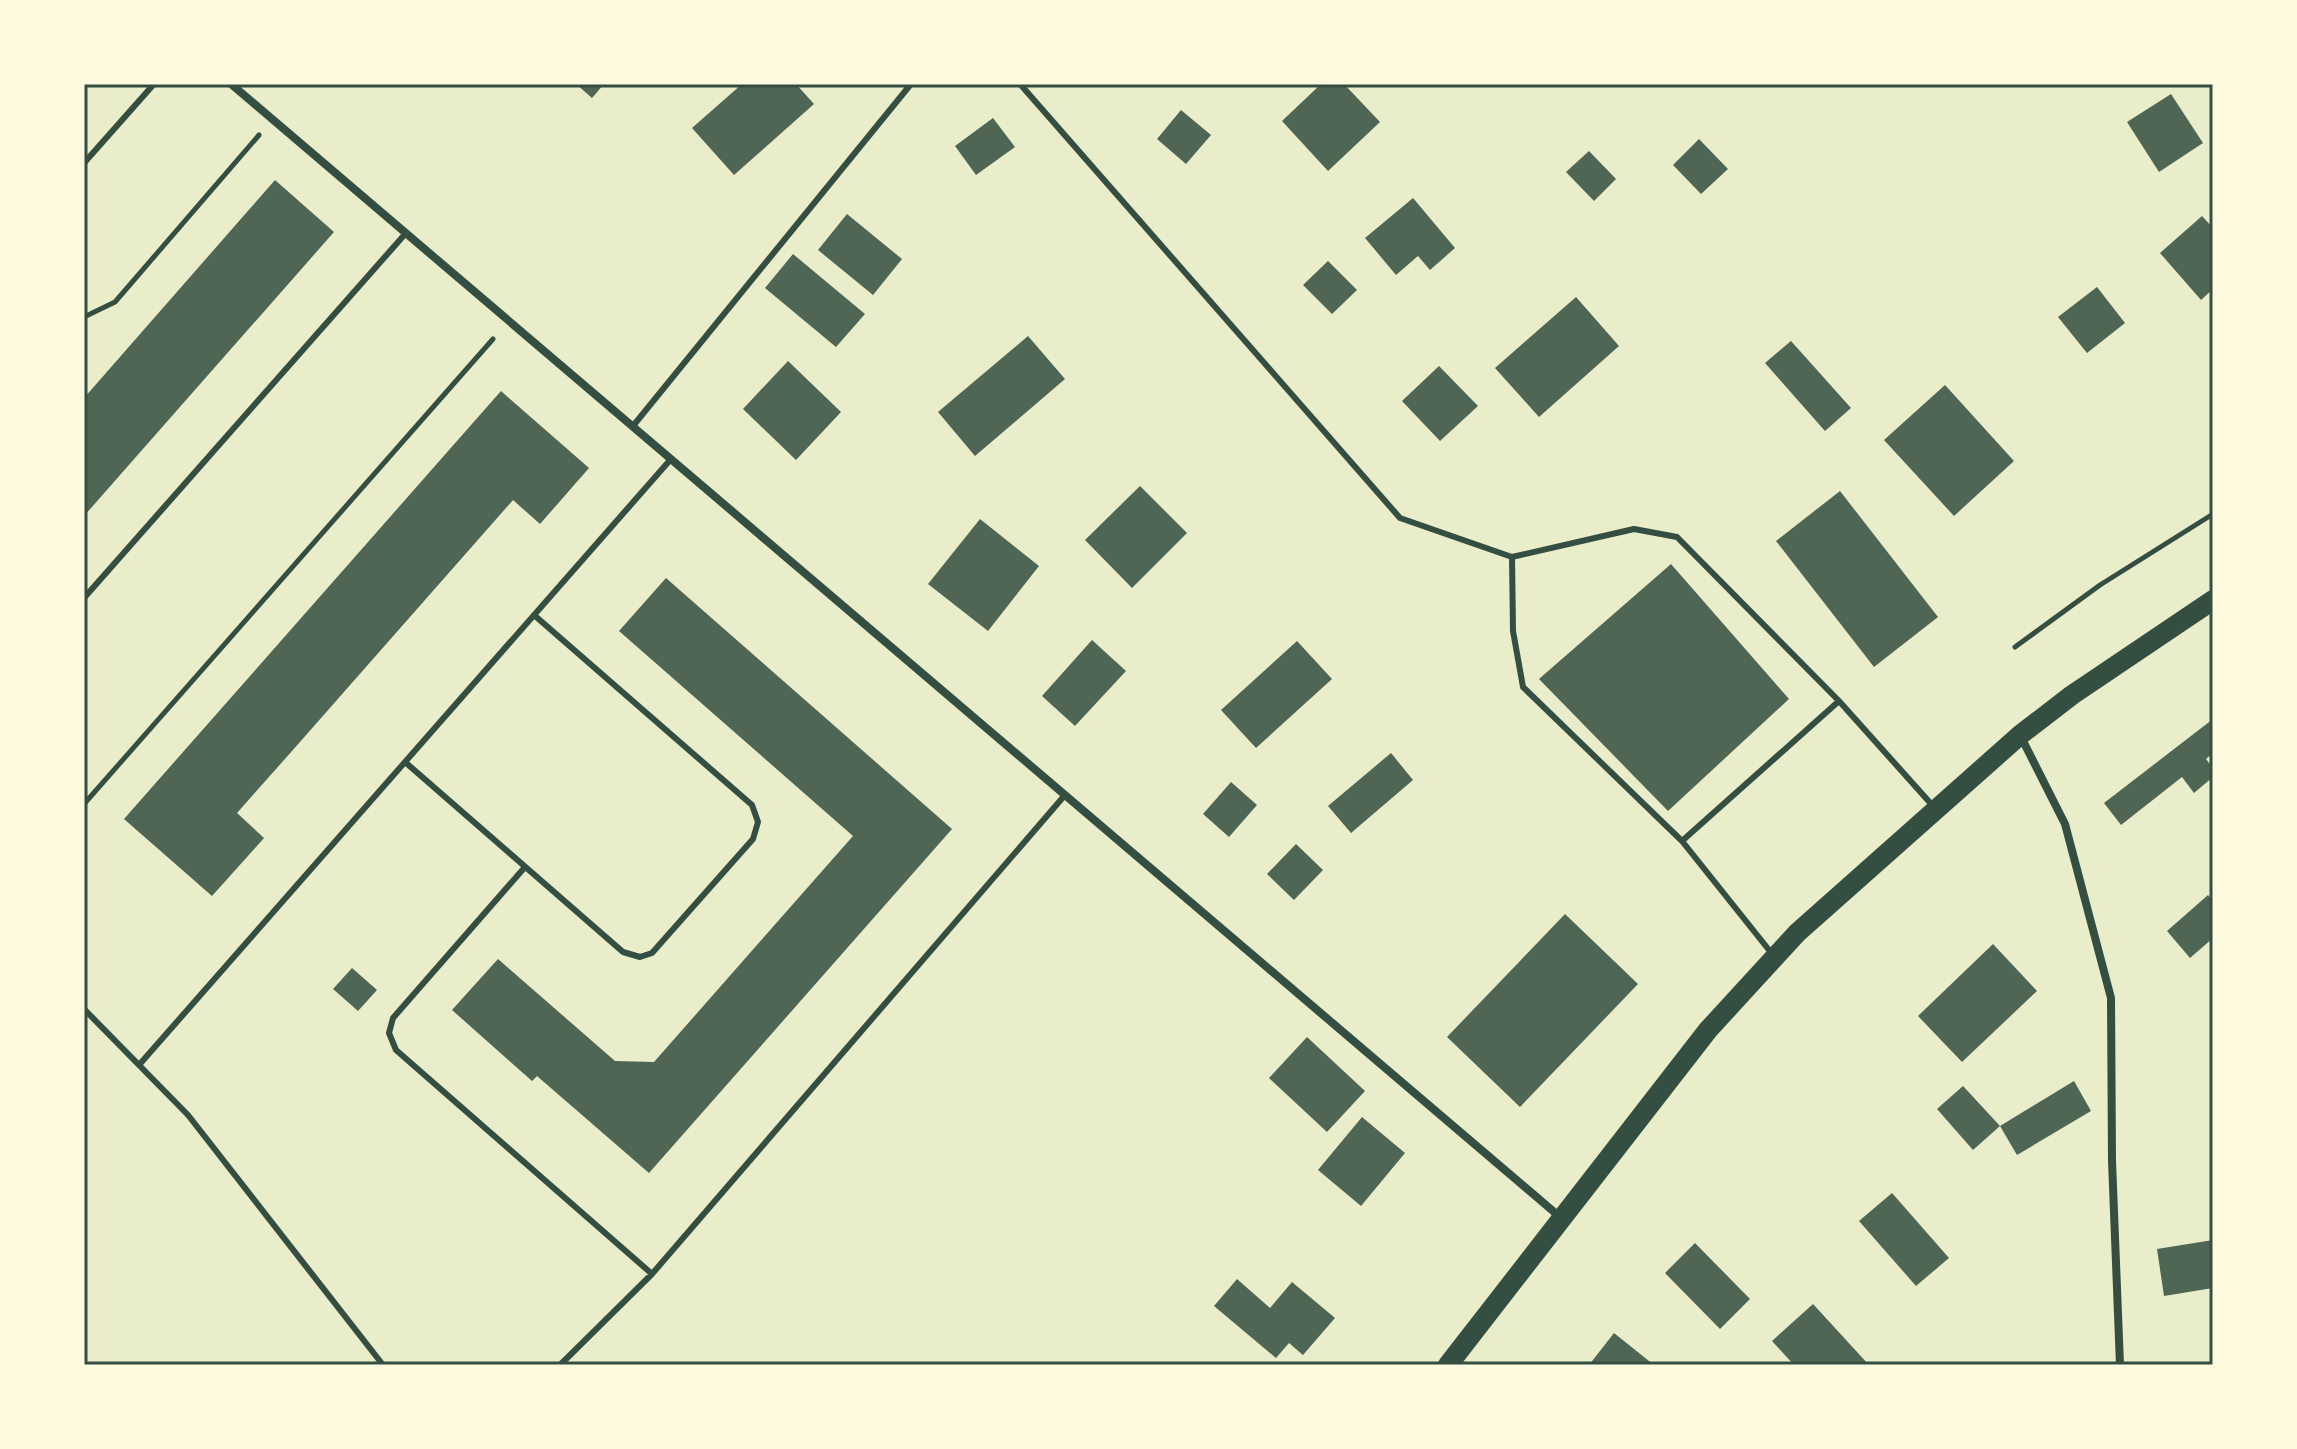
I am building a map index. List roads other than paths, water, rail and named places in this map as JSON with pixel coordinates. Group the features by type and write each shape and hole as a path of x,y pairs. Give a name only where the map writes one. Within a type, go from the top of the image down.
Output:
{"main road":[{"path":"1448,1365 1708,1030 1774,956 2020,735 2072,695 2213,600"}],"street":[{"path":"231,84 1561,1218"},
{"path":"2020,735 2065,824 2111,998 2112,1161 2120,1365"}],"lane":[{"path":"84,163 154,84"},
{"path":"633,426 911,84"},
{"path":"1020,84 1400,518 1512,557 1634,529 1677,537 1839,701 1935,809"},
{"path":"84,598 406,233"},
{"path":"139,1065 671,459"},
{"path":"1512,557 1513,631 1523,687 1682,841 1774,956"},
{"path":"405,762 623,952 640,957 652,953 733,862 753,839 758,822 752,805 534,615"},
{"path":"1682,841 1839,701"},
{"path":"560,1365 652,1274 1065,795"},
{"path":"525,867 393,1018 389,1033 396,1050 652,1274"},
{"path":"84,1009 188,1115 383,1365"}]}
